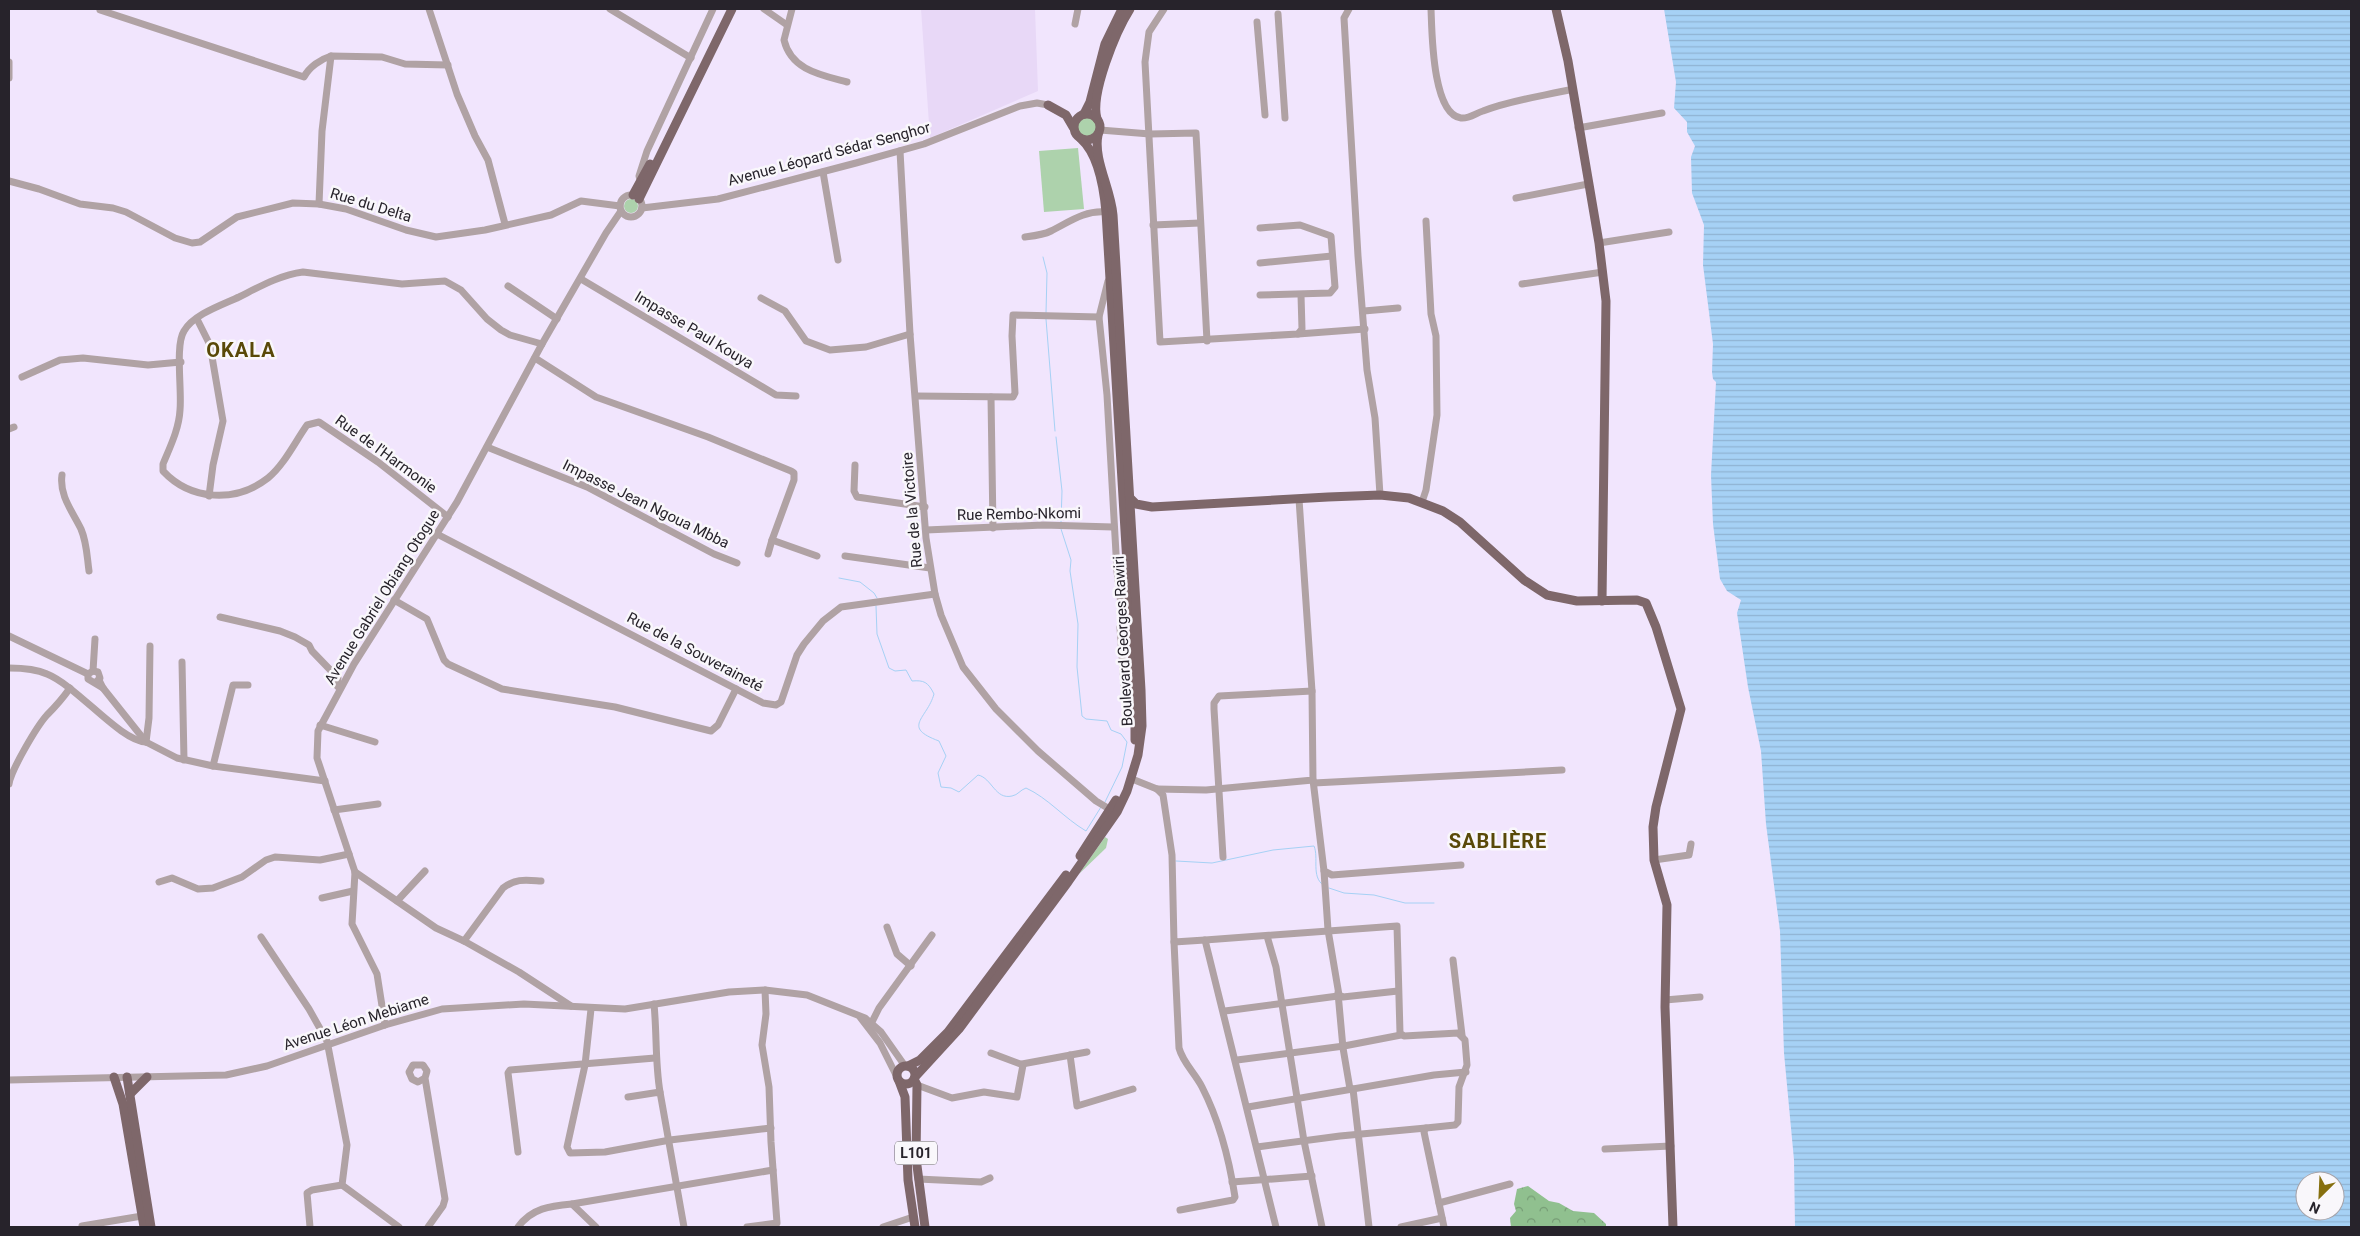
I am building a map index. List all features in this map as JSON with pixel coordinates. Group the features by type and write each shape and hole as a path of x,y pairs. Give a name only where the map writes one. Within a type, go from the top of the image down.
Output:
{"main road":[{"path":"638,201 641,183 726,9"},
{"path":"638,201 732,9"},
{"path":"1073,128 1075,120 1082,115 1090,102 1105,44 1122,9"},
{"path":"1048,105 1066,115 1076,134 1081,139 1090,140 1099,132 1096,105 1110,48 1130,9"},
{"path":"1556,9 1572,90 1603,272 1606,339 1602,601"},
{"path":"1048,105 1082,115 1091,115 1097,119"},
{"name":"Boulevard Georges Rawiri","path":"915,1080 955,1034 1110,823 1132,779 1140,746 1142,715 1113,210 1098,152 1099,132"},
{"name":"Boulevard Georges Rawiri","path":"906,1066 924,1057 953,1026 1069,871 1105,807 1125,780 1134,744 1136,712 1106,212 1103,189 1090,149 1081,139"},
{"path":"1130,519 1135,511 1143,507 1220,505 1299,498 1380,495 1404,497 1422,502 1466,526 1539,592 1570,601 1637,600 1646,603 1656,626 1680,702 1680,716 1655,811 1654,860 1667,905 1665,1000 1672,1227"},
{"path":"1129,497 1134,503 1143,507"},
{"path":"906,1066 914,1070 915,1080 906,1084 898,1079 899,1070 906,1066"},
{"path":"114,1077 123,1104 144,1227"},
{"path":"127,1077 151,1227"},
{"path":"130,1094 147,1077"},
{"name":"L101","path":"898,1079 905,1098 908,1173 915,1227"},
{"name":"L101","path":"915,1080 918,1179 925,1227"}],"street":[{"path":"429,9 475,136 488,160 505,224"},
{"path":"610,9 691,58"},
{"path":"641,183 639,176 646,151 713,9"},
{"path":"764,9 787,25"},
{"path":"792,9 784,40 785,46 798,64 809,71 847,82"},
{"path":"1075,24 1078,9"},
{"path":"1164,9 1149,32 1146,50 1160,342 1208,341 1365,329"},
{"path":"1349,9 1344,18 1353,137 1356,238 1380,495"},
{"path":"1431,9 1436,74 1444,100 1454,115 1460,118 1468,118 1494,107 1572,90"},
{"path":"100,10 304,77 307,71 314,65 324,58 331,56 382,57 405,64 448,65"},
{"path":"1278,14 1285,118"},
{"path":"1257,22 1265,115"},
{"path":"319,204 322,131 331,56"},
{"path":"9,62 9,78"},
{"name":"Avenue Léopard Sédar Senghor","path":"621,209 627,216 634,216 638,201 709,200 900,151 931,141 1020,106 1037,103 1048,105"},
{"path":"1578,128 1662,112"},
{"path":"1099,132 1196,133 1208,341"},
{"name":"Rue de la Victoire","path":"900,151 910,334 926,530 935,594 960,661 977,687 1027,742 1105,807"},
{"path":"823,172 838,260"},
{"name":"Rue du Delta","path":"9,181 39,189 80,204 113,208 126,212 175,238 192,243 200,242 233,219 249,213 293,203 319,204 346,209 406,230 436,237 485,230 551,215 581,201 621,209"},
{"path":"1516,198 1588,184"},
{"name":"Avenue Gabriel Obiang Otogue","path":"385,1026 377,974 352,924 355,872 334,810 316,747 320,725 340,688 394,600 448,517 488,447 542,344 621,209 625,197 638,201"},
{"path":"1025,237 1044,234 1067,220 1106,212"},
{"path":"1422,502 1426,490 1437,416 1436,336 1431,314 1426,221"},
{"path":"1153,225 1200,223"},
{"path":"1260,228 1300,225 1321,231 1332,238 1334,290 1330,293 1301,295 1260,295"},
{"path":"1599,243 1669,232"},
{"path":"1260,263 1332,256"},
{"path":"1522,284 1603,272"},
{"name":"Rue de l'Harmonie","path":"448,517 378,462 319,422 307,425 275,470 264,480 229,495 209,496 182,486 163,471 163,464 179,421 180,340 188,326 197,319 235,299 294,273 315,273 402,284 444,281 460,290 487,320 500,330 510,335 542,344"},
{"path":"1110,273 1099,317 1107,395 1113,527 1124,620 1130,631"},
{"name":"Impasse Paul Kouya","path":"581,278 776,395 796,396"},
{"path":"508,286 557,318"},
{"path":"1298,334 1302,325 1301,295"},
{"path":"761,298 784,311 806,341 830,350 866,347 910,334"},
{"path":"1364,311 1398,308"},
{"path":"916,396 1010,398 1015,395 1013,315 1099,317"},
{"path":"197,319 210,345 224,421 213,465 209,496"},
{"path":"22,377 60,360 83,358 148,365 181,362"},
{"path":"535,358 596,397 708,437 794,473 794,480 768,554"},
{"path":"991,397 993,528"},
{"name":"Impasse Jean Ngoua Mbba","path":"488,447 587,487 714,554 737,563"},
{"path":"855,465 854,491 857,497 925,506"},
{"path":"62,475 61,482 69,511 80,528 87,546 88,572"},
{"path":"1299,498 1312,690 1314,782 1324,871 1328,930 1338,994 1343,1046 1352,1089 1369,1227"},
{"name":"Rue Rembo-Nkomi","path":"926,530 1043,525 1113,527"},
{"name":"Rue de la Souveraineté","path":"437,534 484,560 576,604 763,703 776,705 785,694 797,655 804,644 823,621 841,607 935,594"},
{"path":"772,540 818,556"},
{"path":"845,556 930,568"},
{"path":"394,600 427,619 444,660 448,664 502,689 614,706 711,731 718,725 736,689"},
{"path":"220,617 280,631 309,645 312,651 338,678 337,686 340,688"},
{"path":"1124,620 1120,627 1125,698"},
{"path":"9,636 91,672"},
{"path":"95,639 91,672 88,679 97,682 103,688 146,742 158,750 184,760 213,766 325,781"},
{"path":"146,742 149,718 150,646"},
{"path":"182,662 184,760"},
{"path":"9,668 47,674 70,688 138,742 146,742"},
{"path":"213,766 233,685 248,685"},
{"path":"9,784 14,769 45,718 58,706 70,688"},
{"path":"1224,857 1214,708 1216,698 1219,696 1312,690"},
{"path":"320,725 375,742"},
{"path":"1132,779 1157,789 1220,788 1562,770"},
{"path":"1157,789 1163,795 1165,802 1171,840 1179,1048 1182,1056 1201,1085 1217,1118 1232,1182 1233,1200 1180,1210"},
{"path":"334,810 378,804"},
{"path":"1654,860 1689,856 1691,844"},
{"path":"159,882 172,878 198,889 213,888 242,877 266,860 275,857 320,860 349,854"},
{"path":"1324,871 1332,875 1461,865"},
{"path":"397,901 425,871"},
{"path":"355,872 436,928 464,941 531,979 571,1006"},
{"path":"464,941 503,888 510,882 518,879 541,881"},
{"path":"322,898 353,891"},
{"path":"1174,942 1397,926 1401,1035"},
{"path":"887,927 897,954 911,966"},
{"path":"906,1066 872,1022 879,1008 932,935"},
{"path":"1267,936 1276,967 1304,1140 1322,1227"},
{"path":"261,937 309,1009 329,1046 347,1145 342,1185"},
{"path":"1205,940 1237,1060 1275,1227"},
{"path":"1256,1147 1358,1134 1455,1125 1458,1122 1459,1087 1466,1072 1465,1040 1462,1035 1453,960"},
{"path":"747,1227 778,1225 769,1087 762,1045 766,1014 765,990"},
{"name":"Avenue Léon Mebiame","path":"9,1080 237,1073 329,1046 427,1013 457,1007 524,1004 571,1006 591,1009 624,1009 729,992 765,990 806,995 872,1022"},
{"path":"1225,1011 1338,994 1342,997 1398,991"},
{"path":"1665,1000 1700,997"},
{"path":"654,1004 656,1026 655,1058 684,1227"},
{"path":"591,1009 586,1065 567,1147 568,1151 572,1154 771,1128"},
{"path":"858,1015 876,1037 898,1079"},
{"path":"1237,1060 1343,1046 1401,1035 1462,1035"},
{"path":"991,1053 1022,1064 1087,1052"},
{"path":"1070,1056 1076,1106 1133,1089"},
{"path":"518,1152 509,1071 655,1058"},
{"path":"915,1080 952,1098 984,1092 1017,1098 1024,1066 1022,1064"},
{"path":"1248,1107 1434,1074 1466,1072"},
{"path":"425,1078 444,1199 443,1206 428,1227"},
{"path":"628,1097 660,1092"},
{"path":"1426,1128 1424,1132 1444,1227"},
{"path":"1605,1149 1671,1146"},
{"path":"518,1227 526,1217 536,1210 677,1188 773,1170"},
{"path":"1232,1182 1312,1176"},
{"path":"918,1179 981,1182 990,1178"},
{"path":"1439,1202 1479,1190 1510,1184"},
{"path":"310,1227 307,1194 312,1190 342,1185 399,1227"},
{"path":"572,1204 596,1227"},
{"path":"82,1226 142,1216"},
{"path":"883,1227 913,1217"},
{"path":"1401,1227 1442,1218"}],"shaded area":[{"path":"921,9 1035,9 1038,91 930,138"}],"green space":[{"path":"1087,116 1097,123 1098,127 1091,137 1087,138 1077,131 1076,127 1083,117"},
{"path":"1078,148 1084,209 1044,212 1039,151"},
{"path":"631,199 636,201 638,206 636,211 631,213 626,211 624,206 626,201"},
{"path":"1105,837 1108,839 1106,848 1079,874"},
{"path":"1528,1186 1549,1201 1559,1203 1573,1211 1594,1213 1606,1224 1606,1227 1511,1227 1510,1218 1516,1211 1514,1204 1517,1189"}],"water":[{"path":"1664,9 2351,9 2351,1227 1795,1227 1794,1160 1784,1053 1780,931 1766,824 1761,751 1748,687 1737,613 1741,600 1727,591 1720,579 1713,524 1711,475 1716,382 1713,379 1712,372 1713,344 1703,265 1704,225 1692,193 1691,157 1695,146 1687,132 1687,122 1674,108 1676,82"}],"waterway":[{"path":"1043,257 1047,273 1046,313"},
{"path":"1046,319 1055,431"},
{"path":"1056,437 1062,491 1061,522"},
{"path":"1061,529 1071,560 1070,571 1078,624 1077,667 1082,716 1086,719 1107,721 1111,730 1121,734 1127,742 1122,767 1105,802"},
{"path":"839,578 860,582 874,593 877,598"},
{"path":"876,606 877,634 889,668 895,671 906,670 912,681 925,683 934,694 919,727 928,736 939,741 946,756 938,773 941,787 951,788 959,792 978,775 987,780 1001,795 1014,795 1026,788 1042,797 1086,831 1101,807"},
{"path":"1176,861 1212,863 1273,850 1314,846 1317,877 1323,885"},
{"path":"1329,888 1344,893 1374,895 1405,903 1434,903"}],"district":[{"name":"OKALA","path":"241,350"},
{"name":"SABLIÈRE","path":"1498,841"}]}
